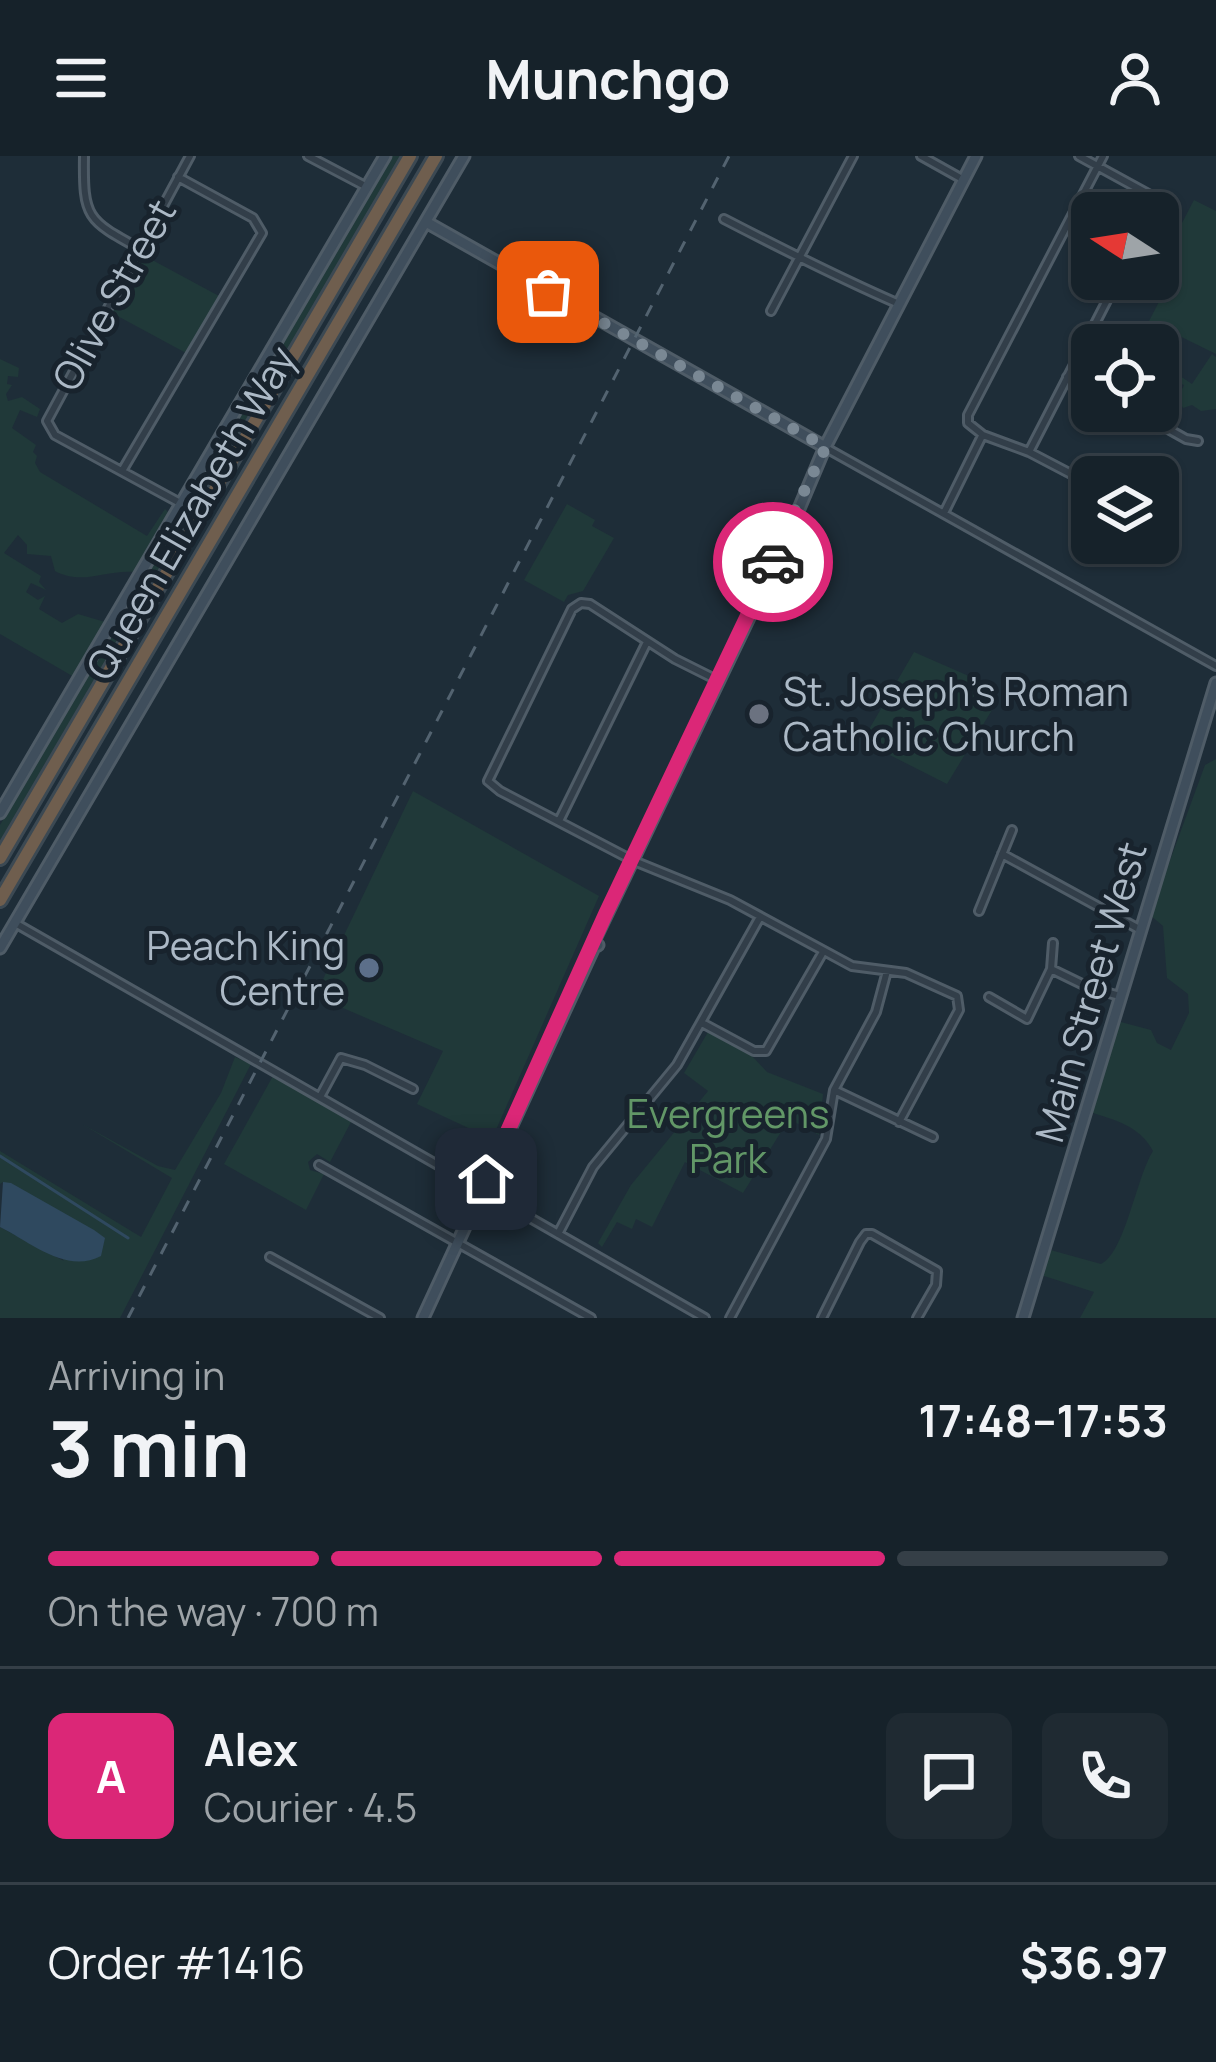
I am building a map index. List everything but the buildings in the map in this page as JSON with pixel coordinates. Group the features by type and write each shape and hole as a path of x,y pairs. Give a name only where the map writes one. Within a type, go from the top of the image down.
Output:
{"highway":[{"name":"Queen Elizabeth Way","path":"0,858 410,156"},
{"name":"Queen Elizabeth Way","path":"0,900 436,156"}],"street":[{"path":"84,156 83,196 94,221 140,249"},
{"name":"Olive Street","path":"180,503 55,435 47,422 190,156"},
{"path":"308,156 367,187"},
{"path":"0,813 385,156"},
{"path":"0,948 464,156"},
{"path":"771,311 854,156"},
{"path":"921,156 964,180"},
{"path":"423,1318 826,447 976,156"},
{"path":"1079,156 1145,192"},
{"path":"1071,474 982,435 968,423 970,405 1103,156"},
{"path":"122,471 262,233 253,218 178,177"},
{"path":"724,219 899,304"},
{"path":"426,222 1216,665"},
{"path":"1029,452 1107,300"},
{"path":"1067,377 1071,379"},
{"path":"1174,432 1198,441"},
{"path":"944,513 982,435"},
{"path":"717,680 581,603 572,609 490,775 491,787 634,861 730,900 852,966 906,973 957,996 959,1010 899,1122"},
{"path":"559,821 647,642"},
{"name":"Main Street West","path":"1023,1318 1216,683"},
{"path":"979,910 1012,830"},
{"path":"1002,854 1139,929"},
{"path":"558,1234 593,1167 677,1065 760,917"},
{"path":"15,923 705,1318"},
{"path":"989,997 1027,1019 1051,969 1053,943"},
{"path":"702,1023 754,1051 766,1051 823,952"},
{"path":"1051,969 1120,996"},
{"path":"730,1318 826,1139 834,1090 876,1012 887,971"},
{"path":"320,1095 341,1058 413,1089"},
{"path":"834,1090 933,1137"},
{"path":"319,1165 590,1318"},
{"path":"822,1318 860,1242 872,1234 938,1271 936,1285 917,1318"},
{"path":"271,1257 380,1318"}],"green space":[{"path":"392,156 401,156 0,841 0,825"},
{"path":"1194,200 1216,211 1216,354 1179,336 1179,324 1149,321 1160,300 1179,300 1179,229"},
{"path":"143,255 219,296 186,353 112,313"},
{"path":"1212,354 1216,357 1216,409 1183,408 1179,396 1184,385 1179,375 1192,384"},
{"path":"0,359 19,368 18,377 8,376 7,384 12,385 6,394 8,401 22,397 40,409 37,417 20,410 12,428 36,445 33,452 40,472 147,536 165,509 169,513 135,572 65,575 55,571 51,556 27,554 27,545 18,535 4,553 41,576 39,582 46,590 31,583 26,592 38,600 45,596 39,609 62,623 78,614 105,622 74,677 0,634"},
{"path":"567,504 614,538 583,591 568,595 564,602 524,580"},
{"path":"914,652 987,684 995,705 947,784 864,738"},
{"path":"1216,759 1216,1318 1080,1318 1094,1292 1041,1275 1047,1249 1101,1264 1109,1257 1124,1231 1153,1151 1134,1130 1090,1112 1117,1021 1151,1030 1157,1043 1171,1050 1189,1013 1188,994 1167,978 1163,926 1150,915 1205,765"},
{"name":"Peach King Centre","path":"413,791 599,896 492,1139 417,1104 443,1051 315,996"},
{"name":"Evergreens Park","path":"708,1032 751,1055 767,1072 823,1094 819,1135 789,1119 743,1193 685,1162 652,1227 636,1219 632,1229 617,1222 602,1247 598,1243 631,1185 708,1091 684,1073"},
{"path":"235,1057 251,1064 120,1318 0,1318 0,1227 64,1261 0,1184 0,1151 141,1237 172,1178 82,1124 158,1166 175,1170 221,1093"},
{"path":"273,1076 352,1120 330,1162 317,1154 308,1162 310,1170 324,1174 306,1210 224,1164"}],"water":[{"path":"3,1182 105,1238 101,1256 88,1261 62,1259 0,1227"}],"waterway":[{"path":"0,1156 128,1238"}],"railway":[{"path":"128,1318 729,156"}],"way so far":[{"path":"548,292 826,447 773,562"}],"place":[{"name":"St. Joseph's Roman Catholic Church","path":"759,714"},
{"name":"Peach King Centre","path":"369,968"}],"route":[{"path":"486,1179 773,562"}]}
